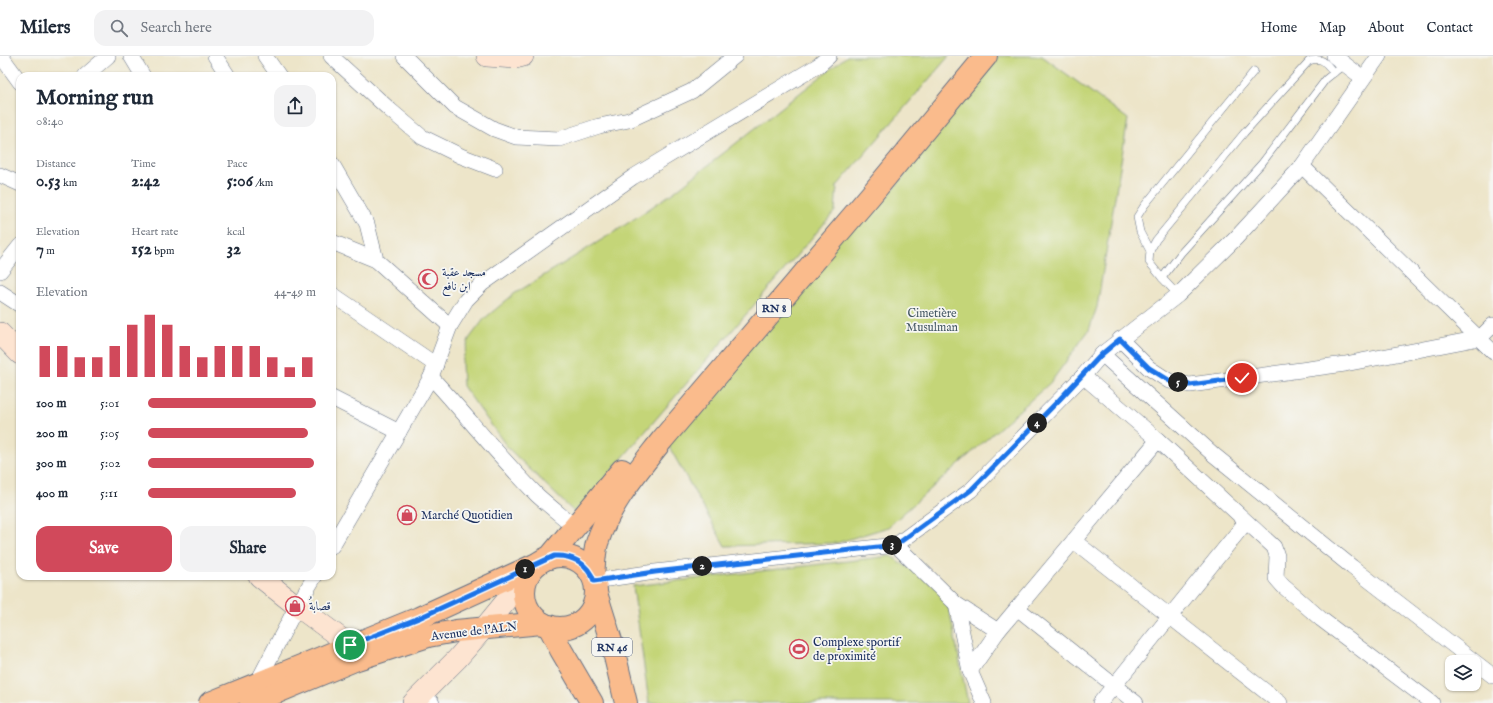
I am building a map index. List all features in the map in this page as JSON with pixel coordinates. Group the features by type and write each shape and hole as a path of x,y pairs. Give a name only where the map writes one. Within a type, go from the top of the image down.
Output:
{"main road":[{"name":"RN 8","path":"539,564 575,527 971,56"},
{"name":"RN 8","path":"594,583 597,545 604,524 617,500 631,480 662,440 865,202 986,56"},
{"path":"563,556 581,562 588,569 594,583 594,604 588,613 580,621 570,626 560,628 546,624 533,616 527,605 524,594 526,582 539,564 563,556"},
{"name":"Avenue de l'ALN","path":"210,703 254,693 353,652 419,618 539,564"},
{"name":"RN 46","path":"594,583 612,644 626,703"},
{"path":"546,624 592,703"},
{"name":"Avenue de l'ALN","path":"353,652 456,631 546,624"}],"street":[{"path":"1,56 16,77"},
{"path":"90,72 108,56"},
{"path":"131,56 141,72"},
{"path":"215,56 225,72"},
{"path":"265,56 276,72"},
{"path":"331,56 422,137 461,156 495,169"},
{"path":"404,56 455,107 494,129 516,137 559,139 599,126 630,120 692,91 735,56"},
{"path":"487,56 515,58 523,56"},
{"path":"336,539 434,371 450,326 466,300 488,279 633,177 819,65 829,56"},
{"path":"594,583 655,572 896,545 971,490 1083,376 1102,354 1178,295 1236,238 1302,166 1378,56"},
{"path":"1338,64 1364,78"},
{"path":"1302,166 1433,295 1489,347"},
{"path":"336,171 368,224 376,260"},
{"path":"0,175 16,182"},
{"path":"336,244 376,260 450,326"},
{"path":"0,271 16,251"},
{"path":"0,292 16,302"},
{"path":"336,297 434,371 507,463 538,496 575,527"},
{"path":"1489,347 1493,325"},
{"path":"0,333 16,350"},
{"path":"1120,339 1149,368 1170,381 1190,385 1345,364 1489,347"},
{"path":"1102,354 1214,455 1352,567 1493,676"},
{"path":"1083,376 1158,440 1274,547 1277,556 1276,578 1283,586 1321,619 1432,703"},
{"path":"336,400 399,432"},
{"path":"970,671 998,631 1158,440"},
{"path":"1100,703 1246,522"},
{"path":"1074,541 1280,703"},
{"path":"896,545 956,604 998,631"},
{"path":"422,700 539,564"},
{"path":"264,580 353,652"},
{"path":"254,693 297,606 313,580"},
{"path":"956,604 970,671 984,703"},
{"path":"1017,608 1136,703"}],"lane":[{"path":"1162,278 1181,253 1262,163 1338,64 1316,59 1309,61 1244,133 1156,240 1150,252 1149,262 1162,278 1178,295"},
{"path":"1150,252 1140,232 1137,217 1144,206 1254,71"}],"green space":[{"path":"847,56 949,56 837,186 835,211 582,505 574,512 508,448 463,386 462,362 469,339 484,319 514,294 619,229 674,192"},
{"name":"Cimetière Musulman","path":"998,56 1042,56 1128,119 1097,307 1089,330 1051,382 888,527 837,543 725,546 667,443 856,214 880,206"},
{"name":"Complexe sportif de proximité","path":"891,556 946,594 968,703 649,703 633,586"}],"place":[{"name":"مسجد عقبة ابن نافع","path":"428,279"},
{"name":"Marché Quotidien","path":"407,515"},
{"name":"قصابةُ","path":"295,606"},
{"name":"Complexe sportif de proximité","path":"799,649"}],"route":[{"path":"350,645 419,618 554,556 563,556 581,562 588,569 594,581 655,572 896,545 971,490 1083,376 1102,354 1120,339 1149,368 1170,381 1190,385 1242,378"}]}
